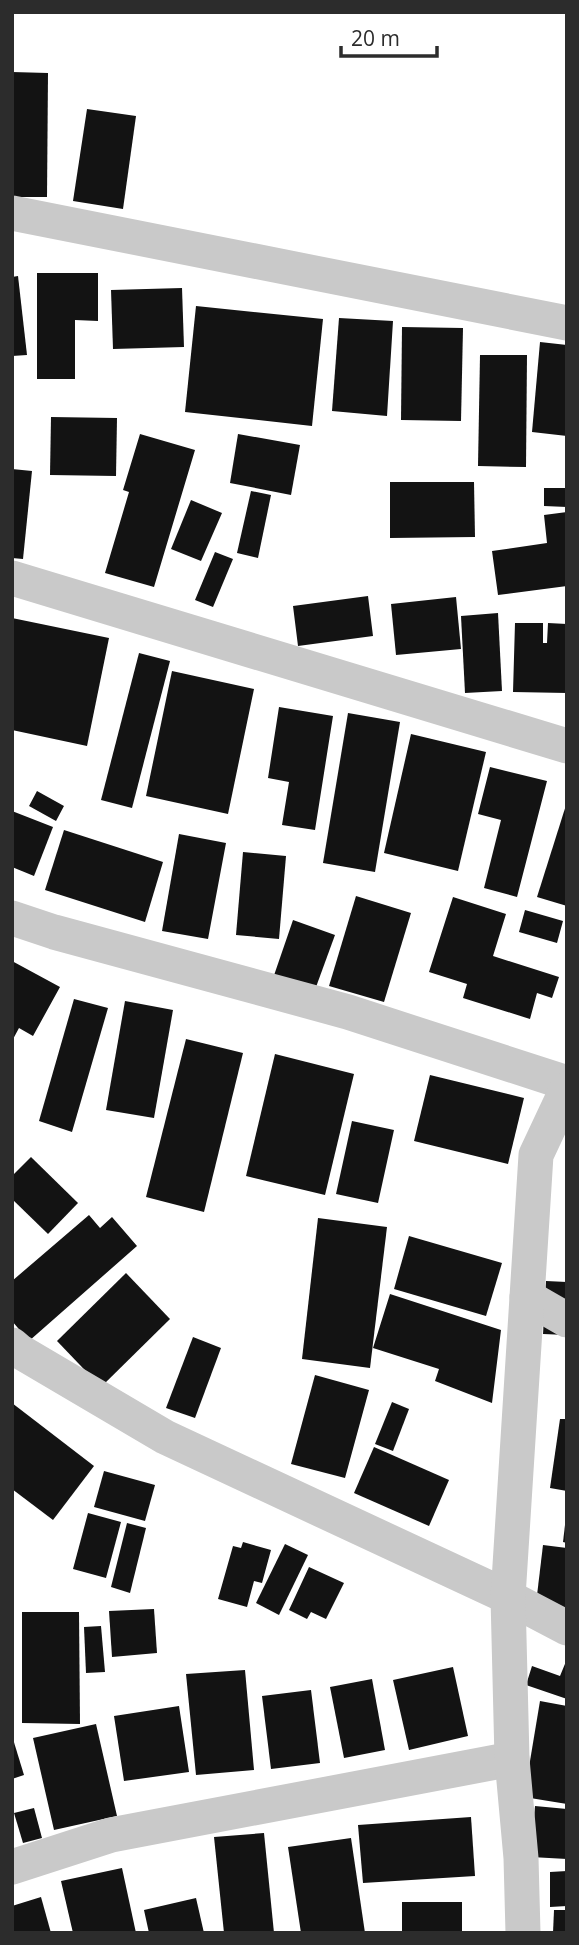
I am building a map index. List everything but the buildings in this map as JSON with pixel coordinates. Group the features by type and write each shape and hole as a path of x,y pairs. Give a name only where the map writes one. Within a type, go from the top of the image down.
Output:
{"street":[{"path":"12,213 567,323"},
{"path":"12,578 567,746"},
{"path":"12,918 54,932 348,1012 567,1086 536,1155 508,1597 512,1759 521,1858 523,1933"},
{"path":"527,1297 567,1320"},
{"path":"12,1345 165,1437 508,1597 567,1628"},
{"path":"12,1867 111,1835 512,1759"}]}
